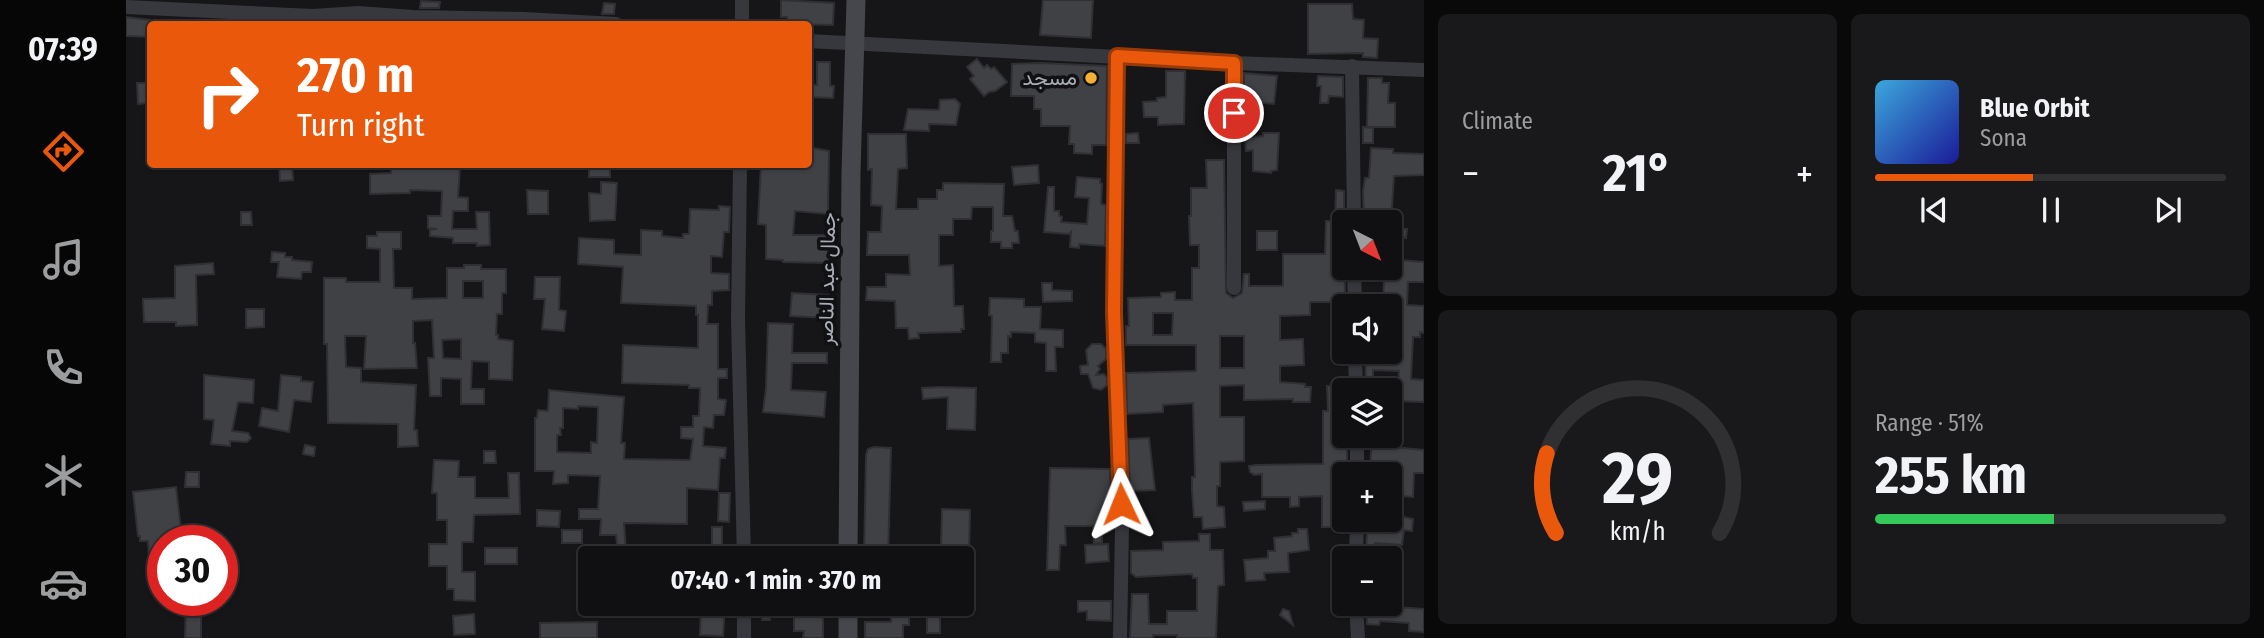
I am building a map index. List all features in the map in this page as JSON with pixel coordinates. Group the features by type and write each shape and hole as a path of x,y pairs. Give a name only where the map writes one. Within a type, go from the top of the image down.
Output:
{"main road":[{"name":"جمال عبد الناصر","path":"848,546 849,334 856,0"},
{"path":"848,616 848,638"}],"street":[{"path":"742,0 742,21"},
{"path":"126,7 313,16 358,12 413,17 561,21"},
{"path":"812,41 1424,70"},
{"path":"1117,56 1114,312 1122,527 1120,638"},
{"path":"1234,63 1234,288"},
{"path":"1352,66 1354,210"},
{"path":"740,168 738,319 744,546"},
{"path":"744,616 744,638"},
{"path":"1357,616 1358,638"}],"building":[{"path":"781,0 834,3 833,25 812,25 812,21 788,21 787,17 781,17"},
{"path":"1043,0 1093,0 1091,38 1040,35"},
{"path":"421,1 440,2 439,8 420,8"},
{"path":"604,3 615,4 614,14 602,14"},
{"path":"1308,4 1352,4 1353,19 1364,20 1363,38 1378,39 1377,58 1363,57 1363,53 1308,54"},
{"path":"126,17 150,20 147,21 147,37 126,36"},
{"path":"977,59 984,68 987,65 991,69 994,67 1007,82 984,96 970,79 974,76 967,67"},
{"path":"817,62 830,62 833,98 812,97 812,85 817,85"},
{"path":"1012,64 1107,66 1106,145 1092,145 1092,154 1074,153 1074,144 1069,144 1070,126 1041,126 1041,109 1034,109 1034,96 1011,96"},
{"path":"1166,71 1185,71 1184,124 1158,125 1158,117 1144,117 1143,102 1166,97"},
{"path":"1244,73 1277,76 1274,104 1244,101"},
{"path":"1318,76 1343,77 1343,97 1329,96 1328,103 1320,103 1321,86 1317,86"},
{"path":"1368,78 1382,78 1382,83 1389,83 1388,103 1395,103 1395,127 1367,127"},
{"path":"137,83 147,83 147,103 138,104"},
{"path":"955,99 960,104 956,125 929,124 929,131 904,130 908,109 939,110 940,100"},
{"path":"1363,127 1373,128 1373,143 1363,143"},
{"path":"1138,133 1139,143 1126,143 1126,134"},
{"path":"1263,133 1279,133 1277,170 1271,173 1253,171 1253,150 1246,151 1245,138 1263,136"},
{"path":"868,134 906,134 907,168 898,169 896,209 918,209 918,199 937,199 937,190 943,190 943,183 1004,184 1003,216 1012,216 1019,243 1012,243 1012,248 1001,248 1001,242 991,242 993,207 972,207 971,219 953,219 953,235 939,235 939,266 953,265 954,306 963,306 964,329 961,329 961,332 918,333 919,338 909,339 908,328 896,328 895,301 866,300 867,287 886,287 886,274 910,275 909,255 867,255 868,232 881,232 882,206 871,205 872,169 868,170"},
{"path":"812,148 829,151 828,214 795,211 793,235 829,235 828,263 766,259 766,225 758,224 761,168 812,168"},
{"path":"1371,148 1393,149 1393,153 1424,154 1424,175 1394,176 1392,210 1364,210 1365,178 1369,178"},
{"path":"1206,160 1224,160 1226,293 1233,298 1242,293 1244,274 1249,274 1249,286 1283,286 1283,254 1325,254 1326,221 1332,221 1332,280 1345,280 1345,294 1332,294 1332,302 1310,302 1310,315 1280,316 1280,340 1303,339 1304,365 1280,366 1280,382 1311,387 1310,402 1293,402 1293,399 1244,400 1244,385 1220,386 1220,417 1244,417 1244,461 1220,462 1217,506 1224,507 1225,527 1203,529 1202,517 1194,517 1193,403 1163,405 1163,412 1127,414 1126,373 1196,371 1196,345 1126,345 1126,326 1129,326 1128,298 1161,297 1161,293 1175,292 1175,300 1192,300 1192,268 1199,268 1199,245 1190,245 1191,188 1207,188","holes":["1153,313 1173,313 1172,335 1153,335","1220,336 1244,336 1244,368 1220,368"]},
{"path":"1038,165 1039,183 1014,185 1012,167"},
{"path":"279,168 292,168 293,180 280,181"},
{"path":"391,168 460,168 458,197 468,198 468,211 453,211 452,229 477,229 476,212 489,212 490,245 453,243 453,238 430,236 430,230 437,229 428,228 428,216 441,216 442,191 410,190 410,193 370,194 370,174 391,173"},
{"path":"589,168 610,168 610,177 589,177"},
{"path":"1077,177 1100,179 1101,204 1106,205 1105,246 1079,244 1079,248 1070,247 1071,232 1044,232 1048,187 1054,187 1054,211 1059,211 1061,222 1087,224 1089,198 1075,197"},
{"path":"601,182 617,183 615,220 590,221 589,193 601,194"},
{"path":"527,190 548,191 548,214 528,214"},
{"path":"1336,190 1344,191 1344,210 1335,210"},
{"path":"719,206 730,207 729,232 724,232 722,257 711,256 711,273 729,274 729,290 712,291 707,324 718,324 718,369 727,369 727,378 718,378 718,399 726,400 724,415 714,415 713,428 704,427 703,446 726,448 725,458 720,458 718,490 687,488 687,524 624,523 626,546 617,546 616,535 600,535 601,519 579,519 579,509 598,509 600,476 568,475 568,483 553,484 554,471 535,471 535,418 538,410 548,411 549,390 624,397 621,443 625,443 624,459 690,460 693,439 681,438 681,427 693,427 693,416 699,416 700,388 689,388 689,385 622,383 623,345 698,348 696,306 621,303 623,267 578,264 579,238 614,240 614,254 641,255 641,230 662,231 662,236 683,238 683,234 689,234 690,209 719,210","holes":["598,407 597,443 591,442 591,453 557,452 557,435 561,435 560,428 563,428 563,408"]},
{"path":"241,212 251,212 252,225 241,225"},
{"path":"1402,229 1407,229 1406,238 1402,237"},
{"path":"1257,231 1277,231 1277,250 1257,250"},
{"path":"377,232 401,232 401,249 393,249 394,288 412,288 412,299 447,298 447,268 481,265 481,269 506,269 506,293 502,293 502,314 497,314 496,335 498,339 513,341 512,380 489,379 489,362 472,361 471,389 484,389 484,404 461,404 461,379 441,378 441,396 430,396 428,358 434,358 432,320 413,321 417,368 364,369 366,336 345,336 346,367 361,368 361,382 416,385 414,430 417,430 418,446 398,447 398,424 328,423 324,278 346,278 346,282 380,282 380,249 367,248 367,236 377,236","holes":["463,281 483,281 483,298 463,298","461,339 461,359 443,358 442,340"]},
{"path":"272,252 285,253 285,257 292,257 292,260 312,262 311,272 302,272 301,279 277,277 279,262 271,262"},
{"path":"1402,260 1424,262 1424,282 1408,282 1407,305 1424,306 1424,333 1420,332 1420,337 1413,337 1411,379 1424,380 1424,402 1402,401 1402,378 1399,378 1399,371 1373,370 1373,378 1366,378 1365,364 1402,364 1402,294 1383,294 1384,280 1402,280"},
{"path":"213,263 214,274 196,275 197,325 176,326 176,322 144,322 143,299 175,298 175,266"},
{"path":"535,277 560,277 559,310 566,311 564,331 542,329 545,299 534,299"},
{"path":"1042,283 1052,283 1052,290 1072,291 1072,301 1043,302"},
{"path":"792,293 829,295 827,318 790,316"},
{"path":"990,298 1024,299 1024,307 1041,307 1040,329 1063,330 1063,347 1055,347 1056,371 1046,371 1046,343 1035,342 1035,333 1011,332 1011,337 1008,336 1008,353 1001,353 1001,362 991,362"},
{"path":"246,309 264,309 264,327 246,328"},
{"path":"768,323 793,324 792,353 827,353 827,363 792,363 791,390 826,392 824,417 763,412"},
{"path":"1092,344 1101,344 1106,349 1106,359 1098,366 1100,369 1096,375 1104,374 1107,378 1107,385 1101,390 1093,388 1088,374 1081,374 1080,366 1088,365 1086,350"},
{"path":"204,375 254,380 253,403 238,402 232,431 248,433 251,438 247,442 230,441 230,446 211,444 214,420 204,419"},
{"path":"281,375 301,377 301,381 313,382 311,402 294,400 289,432 259,426 262,408 278,411"},
{"path":"1327,386 1332,386 1332,448 1347,448 1347,462 1332,462 1332,527 1322,527 1322,496 1299,497 1299,506 1290,507 1290,497 1262,497 1262,474 1254,475 1249,466 1323,464 1323,411 1328,411"},
{"path":"922,388 976,388 975,430 947,429 948,397 923,399"},
{"path":"1149,438 1155,490 1130,491 1128,439"},
{"path":"305,445 315,447 314,456 303,454"},
{"path":"891,448 888,546 864,546 868,449"},
{"path":"1371,448 1424,450 1424,473 1414,473 1413,497 1402,496 1402,462 1370,462"},
{"path":"484,451 495,451 496,463 484,463"},
{"path":"434,460 459,461 458,477 475,477 475,498 509,498 508,473 519,473 520,514 474,515 473,542 462,542 462,572 475,572 475,601 454,600 454,589 447,589 447,566 429,566 429,544 447,544 447,520 437,520 437,493 432,493"},
{"path":"1050,468 1110,469 1112,526 1102,526 1102,543 1094,543 1093,526 1065,526 1066,545 1060,545 1059,570 1047,570"},
{"path":"186,472 199,472 199,487 185,487"},
{"path":"176,487 180,525 147,525 147,541 140,541 133,492"},
{"path":"719,493 730,493 729,522 718,521"},
{"path":"1265,501 1265,509 1244,511 1243,502"},
{"path":"942,509 970,510 969,546 941,546"},
{"path":"537,510 560,511 559,527 537,526"},
{"path":"1402,517 1413,519 1412,531 1404,530 1402,545 1375,543 1374,546 1366,546 1367,532 1402,532"},
{"path":"712,527 722,527 722,546 712,546"},
{"path":"1298,529 1307,529 1309,550 1288,553 1289,572 1264,573 1265,580 1246,581 1244,560 1268,558 1268,551 1275,551 1274,538 1292,536 1292,533 1298,533"},
{"path":"562,530 582,530 582,543 562,543"},
{"path":"1199,534 1210,534 1210,550 1223,550 1224,585 1218,586 1216,638 1153,635 1153,638 1130,638 1132,594 1148,594 1149,624 1167,624 1167,611 1197,611 1197,578 1193,578 1192,574 1136,577 1131,573 1131,551 1163,550 1163,542 1199,541"},
{"path":"1108,544 1109,561 1086,563 1085,545"},
{"path":"485,548 517,548 517,564 485,564"},
{"path":"1078,601 1111,601 1111,621 1087,620 1087,611 1078,612"},
{"path":"1402,607 1424,609 1424,632 1409,631 1409,623 1380,621 1379,625 1367,624 1367,616 1402,616"},
{"path":"1283,609 1289,611 1293,625 1280,615"},
{"path":"474,614 475,634 454,635 453,616"},
{"path":"186,616 201,616 201,638 185,638"},
{"path":"701,616 724,616 723,636 700,635"},
{"path":"762,616 770,616 770,620 762,620"},
{"path":"770,616 823,616 823,638 803,638 804,631 794,631 794,617"},
{"path":"891,616 909,616 909,625 903,625 903,638 865,638 865,622 891,622"},
{"path":"927,616 940,616 940,633 927,633"},
{"path":"597,622 597,638 540,638 540,623"}],"place":[{"name":"مسجد","path":"1091,78"}],"route":[{"path":"1121,504 1114,312 1117,56 1234,63 1234,113"}]}
